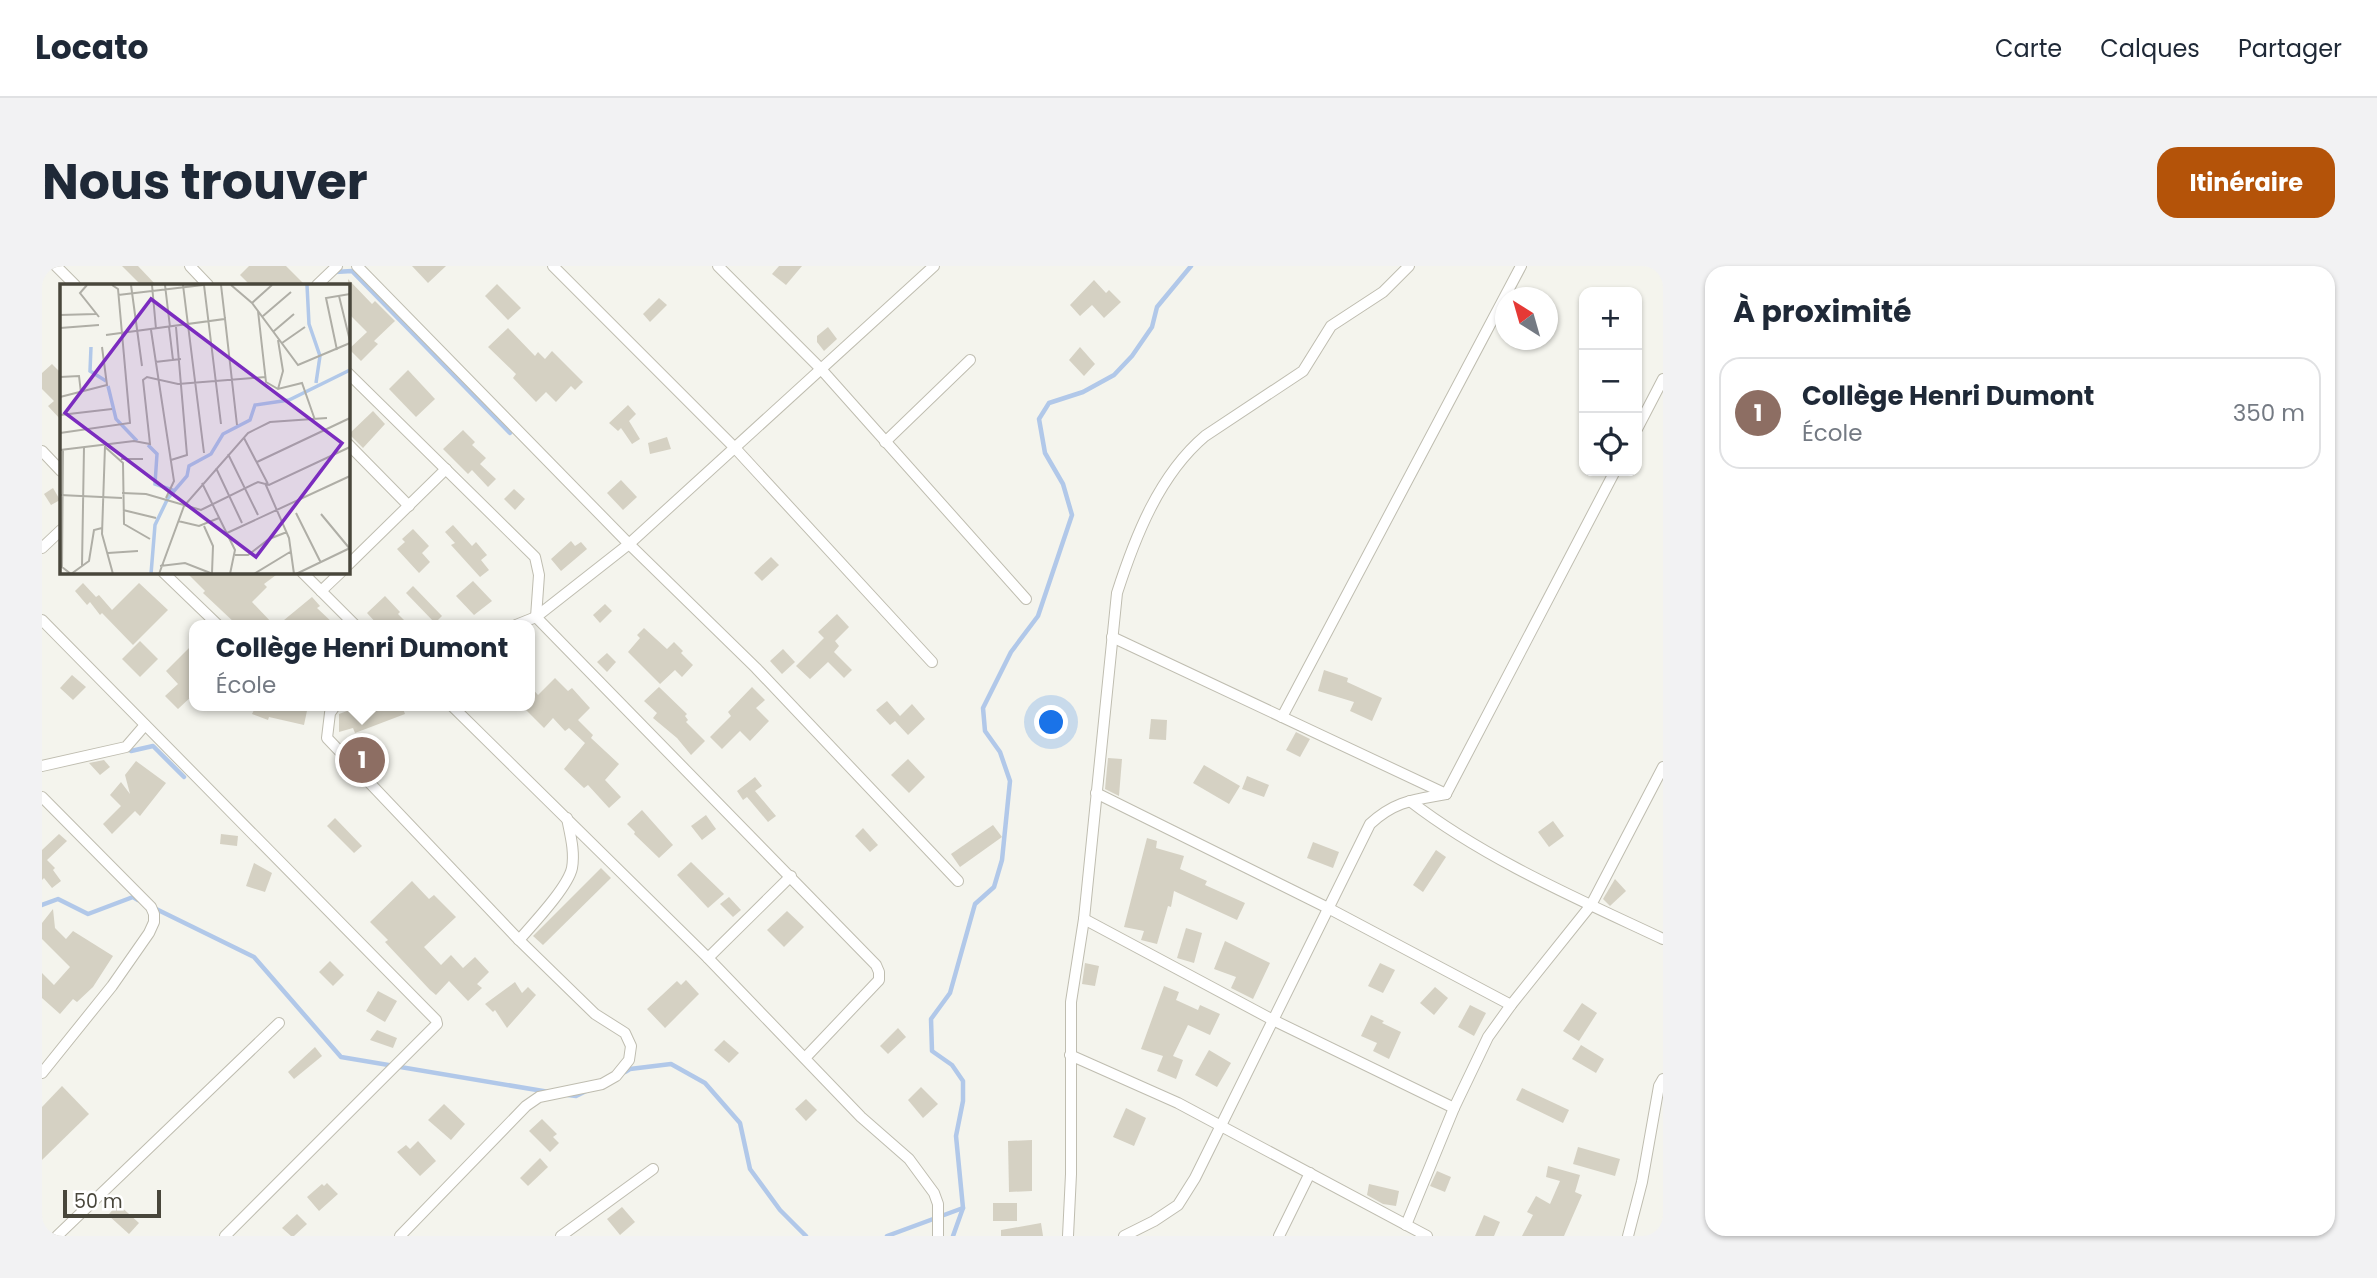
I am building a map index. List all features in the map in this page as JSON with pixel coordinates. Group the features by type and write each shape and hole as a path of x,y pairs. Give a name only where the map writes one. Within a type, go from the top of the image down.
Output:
{"street":[{"path":"56,266 74,284"},
{"path":"190,266 207,284"},
{"path":"318,284 337,266"},
{"path":"357,266 629,544 765,678 958,881"},
{"path":"553,266 735,448 932,662"},
{"path":"718,266 821,369 1026,599"},
{"path":"528,620 536,617 629,544 934,266"},
{"path":"1068,1236 1071,1002 1084,919 1112,637 1117,593 1122,576 1143,522 1174,469 1192,447 1303,371 1331,326 1382,292 1409,266"},
{"path":"1282,717 1521,266"},
{"path":"885,442 970,360"},
{"path":"350,375 535,557 540,575 536,617 876,965 880,972 879,980 805,1058"},
{"path":"1642,419 1663,379"},
{"path":"350,446 409,506"},
{"path":"42,450 60,470"},
{"path":"350,563 446,469"},
{"path":"1446,794 1612,476"},
{"path":"42,548 60,531"},
{"path":"165,574 213,620"},
{"path":"304,574 350,620"},
{"path":"321,591 339,574"},
{"path":"42,620 436,1020 437,1024 225,1236"},
{"path":"1112,637 1446,794"},
{"path":"331,711 327,738 519,940 595,1014 625,1033 631,1046 629,1060 616,1076 603,1084 539,1097 533,1101 400,1236"},
{"path":"457,711 916,1168 934,1193 938,1204 938,1236"},
{"path":"42,766 126,747 145,725"},
{"path":"1406,1225 1454,1108 1488,1037 1511,1004 1591,905 1663,767"},
{"path":"1096,793 1328,908 1511,1004"},
{"path":"1124,1236 1178,1205 1195,1178 1370,824 1386,809 1446,794"},
{"path":"42,797 152,907 154,914 149,933 112,986 44,1067"},
{"path":"1410,801 1477,846 1663,939"},
{"path":"519,940 566,882 572,869 573,848 567,818"},
{"path":"708,958 791,876"},
{"path":"1084,919 1273,1020 1454,1108"},
{"path":"57,1236 279,1023"},
{"path":"1070,1055 1178,1103 1220,1128 1427,1236"},
{"path":"1628,1236 1642,1182 1659,1086 1663,1079"},
{"path":"561,1236 653,1169"},
{"path":"1279,1236 1310,1173"}],"building":[{"path":"122,266 138,266 155,284 140,284"},
{"path":"249,266 286,266 304,284 249,284 240,275"},
{"path":"412,266 446,266 428,283"},
{"path":"779,266 802,266 786,285 772,274"},
{"path":"348,279 372,304 375,301 395,321 374,341 378,344 361,361 350,348 367,332 350,315"},
{"path":"1094,280 1106,293 1109,290 1121,302 1104,318 1092,305 1080,316 1070,305"},
{"path":"497,284 521,308 508,320 485,296"},
{"path":"659,298 667,305 650,322 643,314"},
{"path":"828,327 837,339 824,351 817,342 817,336"},
{"path":"508,328 535,356 538,352 545,359 552,351 583,382 575,390 571,386 556,402 546,392 536,402 513,378 516,374 488,347"},
{"path":"1080,347 1095,364 1084,376 1069,360"},
{"path":"52,364 60,372 60,419 48,406 54,401 42,389 42,373"},
{"path":"408,370 435,399 416,417 389,389"},
{"path":"628,405 636,414 629,421 640,439 632,444 621,428 618,431 609,423"},
{"path":"373,411 385,424 363,448 350,433"},
{"path":"463,430 475,442 472,445 486,458 480,464 496,479 488,487 472,470 468,474 443,449"},
{"path":"667,437 671,449 650,454 648,443"},
{"path":"621,480 637,497 623,510 607,493"},
{"path":"53,488 60,500 51,505 44,494"},
{"path":"514,489 525,499 515,510 504,499"},
{"path":"453,525 472,546 476,542 487,555 481,560 489,570 480,577 451,545 455,543 445,532"},
{"path":"413,529 429,546 422,553 430,562 419,573 397,549 405,542 402,539"},
{"path":"571,541 575,546 581,542 587,549 561,571 551,559"},
{"path":"771,557 779,565 762,581 754,573"},
{"path":"188,574 277,574 264,584 267,587 252,602 269,620 232,620 203,593 205,591"},
{"path":"473,581 492,601 474,615 456,596"},
{"path":"83,583 96,597 99,595 112,610 139,583 168,610 133,645 102,613 100,615 90,602 87,605 75,591"},
{"path":"413,586 442,616 438,620 432,620 406,593"},
{"path":"385,596 404,620 373,620 367,613"},
{"path":"312,597 320,606 317,608 330,620 284,620"},
{"path":"605,604 612,611 600,623 593,615"},
{"path":"837,614 849,627 835,641 839,646 834,652 852,670 844,678 828,662 810,679 796,666 824,638 818,632"},
{"path":"644,628 667,649 674,642 683,651 681,653 693,665 682,677 675,670 660,684 628,652 640,638 637,635"},
{"path":"140,641 158,659 140,677 122,659"},
{"path":"189,648 189,699 178,709 165,696 178,684 166,671"},
{"path":"783,649 795,662 782,674 770,661"},
{"path":"607,653 616,662 607,672 597,662"},
{"path":"1324,670 1348,678 1347,682 1382,698 1372,721 1350,711 1354,702 1318,691"},
{"path":"72,675 86,687 73,700 60,688"},
{"path":"555,678 568,691 572,688 590,708 578,720 593,735 591,738 619,764 605,780 621,797 609,808 588,785 584,788 564,769 585,743 569,728 565,731 553,718 544,728 527,711 535,711 535,692 538,695"},
{"path":"659,687 687,714 686,722 705,741 691,755 677,738 653,718 657,713 644,701"},
{"path":"752,687 765,700 756,708 769,721 750,741 740,731 722,749 710,737 731,716 728,712"},
{"path":"887,701 900,716 912,704 925,719 908,735 895,721 890,725 876,710"},
{"path":"254,711 307,711 304,725 269,717 268,720 252,714"},
{"path":"347,711 404,711 405,714 355,733 353,728 339,732 339,714"},
{"path":"1151,719 1167,720 1166,740 1149,739"},
{"path":"1296,732 1310,739 1300,757 1286,750"},
{"path":"1108,758 1122,759 1119,796 1105,789"},
{"path":"908,759 925,777 909,793 891,775"},
{"path":"104,760 110,767 100,775 89,763"},
{"path":"136,761 166,783 140,816 135,811 112,834 103,824 121,806 110,795 121,782 130,794 125,775"},
{"path":"1204,765 1240,786 1229,804 1193,783"},
{"path":"1247,776 1269,785 1264,797 1242,789"},
{"path":"755,777 762,786 755,791 776,816 768,822 747,797 743,800 737,791"},
{"path":"642,810 673,845 659,858 627,824"},
{"path":"706,815 716,829 702,840 691,826"},
{"path":"335,818 362,846 354,853 327,826"},
{"path":"1553,821 1564,836 1549,847 1538,832"},
{"path":"993,825 1002,837 960,867 951,854"},
{"path":"863,828 878,845 870,852 855,836"},
{"path":"59,834 67,841 47,860 55,868 53,870 61,881 52,888 44,878 42,880 42,850"},
{"path":"221,834 238,836 237,846 220,844"},
{"path":"1147,838 1157,841 1156,848 1184,856 1180,869 1207,881 1205,885 1245,903 1237,920 1174,891 1157,944 1141,940 1144,931 1124,927"},
{"path":"1313,842 1339,852 1333,868 1307,858"},
{"path":"1436,850 1446,857 1423,892 1413,885"},
{"path":"691,862 724,894 708,908 677,875"},
{"path":"254,863 272,873 265,892 246,886"},
{"path":"601,868 611,878 543,945 533,936"},
{"path":"1615,879 1626,891 1610,906 1603,899"},
{"path":"412,881 429,899 434,895 456,917 424,947 441,965 451,955 463,968 475,957 489,972 477,984 482,988 468,1001 449,981 436,995 385,942 388,940 370,922"},
{"path":"729,897 741,910 733,917 720,904"},
{"path":"53,909 55,928 66,939 73,931 113,956 93,987 77,1002 73,999 60,1014 42,998 42,973 54,985 70,967 42,939 42,923"},
{"path":"787,911 804,927 784,947 767,930"},
{"path":"1186,928 1202,933 1194,963 1177,958"},
{"path":"1225,941 1270,963 1253,999 1231,988 1236,977 1214,969"},
{"path":"330,961 344,975 333,986 319,972"},
{"path":"1085,963 1099,966 1095,986 1082,984"},
{"path":"1380,963 1395,970 1383,993 1368,986"},
{"path":"686,980 699,994 665,1028 647,1009 677,981 681,985"},
{"path":"515,982 522,993 528,987 536,995 507,1028 495,1010 493,1012 485,1004"},
{"path":"1164,986 1179,992 1176,1000 1198,1010 1200,1005 1220,1014 1210,1035 1188,1025 1173,1056 1183,1060 1176,1079 1157,1071 1163,1056 1141,1049"},
{"path":"1435,987 1448,998 1434,1015 1420,1003"},
{"path":"378,991 397,1001 385,1022 366,1011"},
{"path":"1582,1003 1597,1013 1579,1041 1563,1031"},
{"path":"1470,1005 1486,1013 1474,1036 1458,1027"},
{"path":"1371,1015 1401,1032 1389,1059 1373,1051 1377,1043 1361,1036"},
{"path":"898,1028 906,1037 888,1054 880,1046"},
{"path":"377,1030 397,1038 393,1048 370,1040"},
{"path":"724,1040 739,1053 729,1063 714,1050"},
{"path":"1581,1045 1604,1059 1596,1073 1572,1059"},
{"path":"315,1047 322,1056 294,1079 288,1072"},
{"path":"1209,1050 1231,1063 1217,1087 1195,1075"},
{"path":"62,1086 89,1114 42,1160 42,1107"},
{"path":"921,1087 938,1104 923,1118 908,1100"},
{"path":"1522,1088 1569,1110 1563,1123 1516,1100"},
{"path":"806,1099 817,1110 806,1121 795,1109"},
{"path":"444,1104 465,1124 451,1140 428,1120"},
{"path":"1126,1108 1146,1118 1134,1146 1113,1137"},
{"path":"542,1119 557,1134 553,1137 559,1143 550,1152 529,1131"},
{"path":"1032,1140 1032,1191 1009,1192 1008,1141"},
{"path":"418,1141 436,1161 420,1176 397,1152 406,1145 410,1149"},
{"path":"1578,1147 1620,1159 1615,1176 1573,1164"},
{"path":"540,1158 548,1167 528,1186 520,1178"},
{"path":"1548,1166 1580,1175 1575,1192 1582,1195 1564,1236 1522,1236 1533,1215 1527,1212 1536,1196 1550,1204 1560,1181 1546,1177"},
{"path":"1437,1171 1451,1177 1445,1192 1430,1186"},
{"path":"327,1183 338,1194 319,1211 307,1197"},
{"path":"1369,1184 1399,1191 1396,1206 1383,1204 1367,1195"},
{"path":"993,1203 1017,1203 1017,1221 993,1221"},
{"path":"118,1204 139,1223 129,1234 108,1215"},
{"path":"622,1207 635,1222 620,1235 607,1219"},
{"path":"297,1214 307,1224 291,1236 282,1228"},
{"path":"1484,1215 1500,1222 1494,1236 1475,1236"},
{"path":"1041,1223 1043,1236 1001,1236 1001,1230"}],"waterway":[{"path":"953,1236 963,1208 956,1136 963,1101 963,1081 952,1065 932,1051 931,1019 950,993 975,904 994,887 1002,860 1010,781 1000,752 985,731 983,708 1011,652 1038,616 1072,515 1063,484 1045,453 1039,419 1049,403 1083,392 1114,375 1132,356 1152,327 1157,307 1191,266"},
{"path":"335,272 352,271 510,433"},
{"path":"131,751 153,746 184,777"},
{"path":"42,905 58,899 88,914 133,897 138,900"},
{"path":"152,907 254,957 341,1057 549,1092"},
{"path":"625,1072 671,1064 705,1083 740,1123 750,1169 780,1210 806,1236"},
{"path":"568,1095 576,1096 586,1091"},
{"path":"887,1236 963,1208"}],"place":[{"name":"Collège Henri Dumont","path":"362,760"}]}
